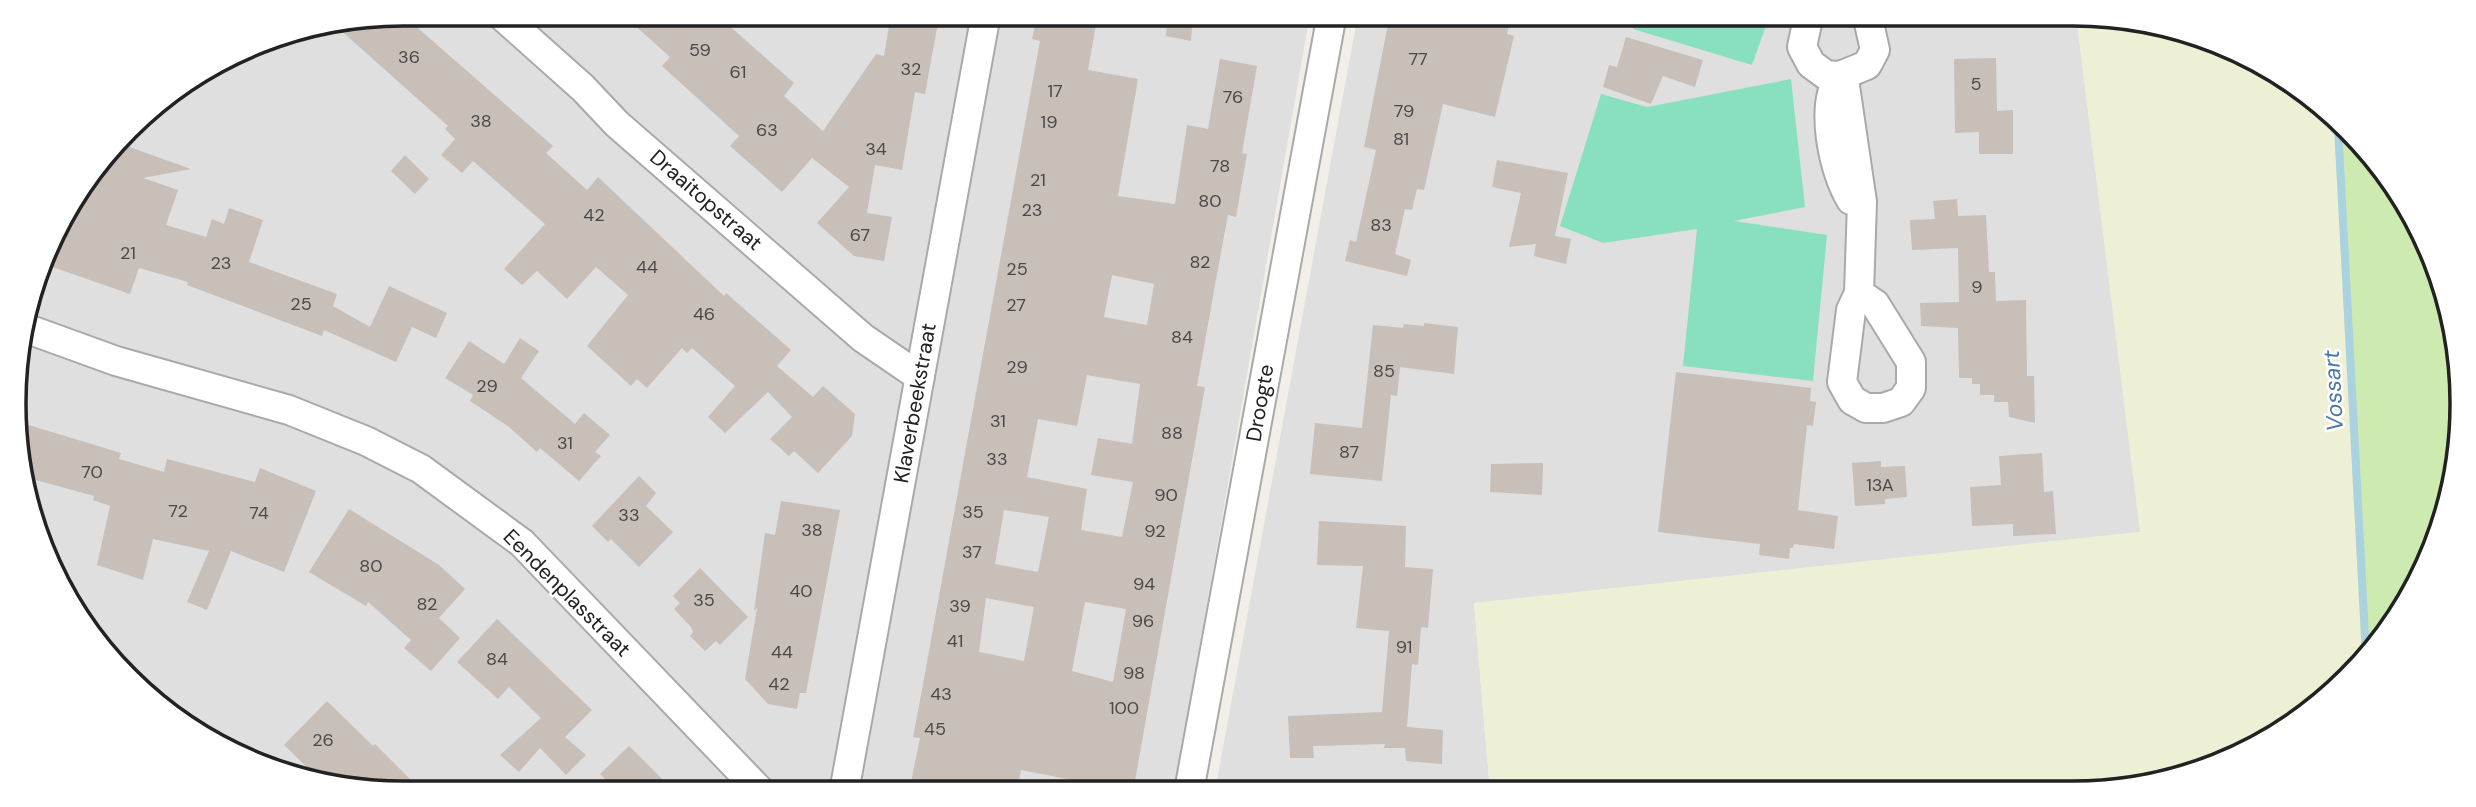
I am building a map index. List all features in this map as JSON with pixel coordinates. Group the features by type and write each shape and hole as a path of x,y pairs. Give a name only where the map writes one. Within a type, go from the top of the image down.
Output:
{"street":[{"name":"Draaitopstraat","path":"513,26 583,88 617,124 863,338 920,377"},
{"name":"Klaverbeekstraat","path":"846,781 984,26"},
{"name":"Droogte","path":"1191,781 1330,26"},
{"path":"1806,26 1802,47 1811,64 1826,75 1840,76 1867,65 1875,50 1870,26"},
{"path":"1840,76 1831,88 1829,110 1839,181 1851,200 1863,202 1858,293"},
{"name":"Eendenplasstraat","path":"33,331 116,361 289,410 366,441 421,469 522,542 750,781"}],"shaded area":[{"path":"404,26 1308,26 1176,781 404,781 330,774 282,761 237,742 174,703 137,670 104,633 77,592 55,548 33,477 26,404 33,330 55,259 90,194 137,137 194,90 259,55 330,33"},
{"path":"1356,26 2077,26 2141,532 1474,603 1489,781 1217,781"}],"green space":[{"path":"1634,26 1766,26 1752,65 1633,29"},
{"path":"2077,26 2146,33 2217,55 2282,90 2335,133 2361,646 2302,703 2261,730 2194,761 2122,778 2072,781 1489,781 1474,603 2140,532"},
{"path":"1791,79 1805,207 1734,221 1827,235 1813,381 1683,366 1697,229 1603,243 1560,226 1601,94 1647,107"},
{"path":"2335,133 2372,174 2411,237 2437,306 2449,379 2447,453 2430,525 2399,592 2361,646"}],"building":[{"path":"416,26 553,146 546,153 587,190 598,177 724,296 726,293 791,350 777,366 813,397 823,386 855,414 852,436 818,473 794,451 789,456 770,439 792,417 768,392 725,433 708,417 735,386 692,348 687,353 682,348 647,388 637,379 631,386 587,346 628,295 596,267 567,299 537,271 522,285 504,269 545,224 473,161 462,173 441,155 455,139 445,129 448,126 342,31"},
{"path":"635,26 730,26 794,83 784,96 823,131 876,54 884,56 889,26 937,26 925,94 915,92 902,170 875,165 867,213 892,217 884,261 854,256 817,223 849,187 812,158 782,192 730,146 739,136 662,66 670,57"},
{"path":"1035,26 1096,26 1088,70 1138,79 1118,196 1175,204 1187,125 1208,129 1220,59 1257,66 1242,153 1247,154 1236,217 1228,215 1215,285 1197,386 1205,387 1135,781 1077,781 1021,770 1019,781 911,781 920,738 913,737 1040,41 1032,39","holes":["1112,275 1154,284 1147,325 1104,317","1087,375 1140,384 1132,444 1098,438 1091,475 1133,482 1122,537 1081,530 1087,489 1027,477 1038,419 1077,426","1004,510 1049,517 1038,572 995,564","986,598 1034,607 1024,661 979,652","1085,602 1126,609 1113,682 1072,671"]},
{"path":"1167,26 1192,26 1191,41 1166,36"},
{"path":"1388,26 1509,26 1507,34 1514,36 1495,117 1443,104 1424,190 1417,189 1412,210 1405,209 1395,254 1411,260 1407,276 1345,261 1350,240 1356,242 1376,150 1364,147"},
{"path":"1626,37 1703,60 1695,87 1663,76 1651,104 1603,87 1609,65 1617,67"},
{"path":"1996,58 1997,111 2013,110 2013,154 1979,154 1979,132 1955,133 1954,59"},
{"path":"128,147 191,169 143,178 178,190 166,225 206,237 212,219 224,224 229,208 263,220 249,262 337,294 333,306 370,327 389,286 447,313 436,338 412,327 396,362 324,330 322,336 187,285 188,282 139,268 130,294 52,267 65,237 90,194"},
{"path":"405,155 429,179 415,194 391,171"},
{"path":"1497,160 1568,173 1555,236 1571,239 1566,264 1534,256 1536,244 1509,247 1521,193 1492,187"},
{"path":"1957,199 1958,216 1986,215 1989,272 1995,272 1996,301 2026,300 2027,376 2034,376 2035,423 2009,417 2008,402 1994,402 1994,395 1980,395 1980,384 1972,384 1972,378 1959,378 1958,328 1921,326 1920,303 1959,302 1958,248 1912,250 1910,220 1935,219 1933,201"},
{"path":"1424,323 1458,327 1454,374 1400,367 1397,396 1391,395 1382,481 1310,474 1315,423 1362,428 1373,325 1403,328 1404,324 1424,326"},
{"path":"520,338 539,351 521,378 575,424 584,413 610,435 595,452 601,456 579,481 540,448 537,452 509,427 470,401 473,395 445,378 469,341 504,364"},
{"path":"1676,372 1811,388 1810,401 1816,402 1813,426 1807,425 1798,510 1838,516 1834,549 1794,544 1793,548 1790,548 1789,559 1759,555 1760,544 1658,532"},
{"path":"27,424 121,453 119,459 164,472 167,459 255,482 260,468 316,491 284,572 231,551 207,610 187,602 209,551 153,539 143,580 97,565 110,506 93,500 94,496 34,479"},
{"path":"2042,453 2044,492 2053,491 2056,534 2013,536 2013,524 1972,526 1970,487 2001,485 1999,456"},
{"path":"1881,461 1881,467 1905,466 1907,497 1885,499 1885,504 1855,506 1852,463"},
{"path":"1543,463 1542,495 1490,492 1491,464"},
{"path":"639,476 656,493 646,506 673,532 639,567 611,539 608,542 592,526"},
{"path":"781,501 840,510 806,693 800,693 797,709 768,704 745,679 757,608 754,611 765,533 775,535"},
{"path":"349,509 439,565 465,589 439,618 460,638 431,671 404,648 411,640 368,602 366,606 309,572"},
{"path":"1319,521 1406,526 1405,567 1433,569 1428,628 1421,627 1418,665 1412,664 1407,727 1443,730 1442,764 1406,761 1405,748 1384,748 1385,744 1313,746 1314,758 1290,758 1288,716 1382,712 1389,631 1356,628 1363,566 1317,565"},
{"path":"700,568 748,617 720,645 716,641 705,651 690,636 693,632 691,627 674,609 680,603 673,596"},
{"path":"497,619 592,710 565,737 586,755 566,775 540,748 519,772 500,755 541,718 509,687 498,699 457,662"},
{"path":"327,701 412,781 354,778 308,769 284,745"},
{"path":"629,746 664,781 607,781 600,774"}],"waterway":[{"name":"Vossart","path":"2339,137 2365,641"}]}
